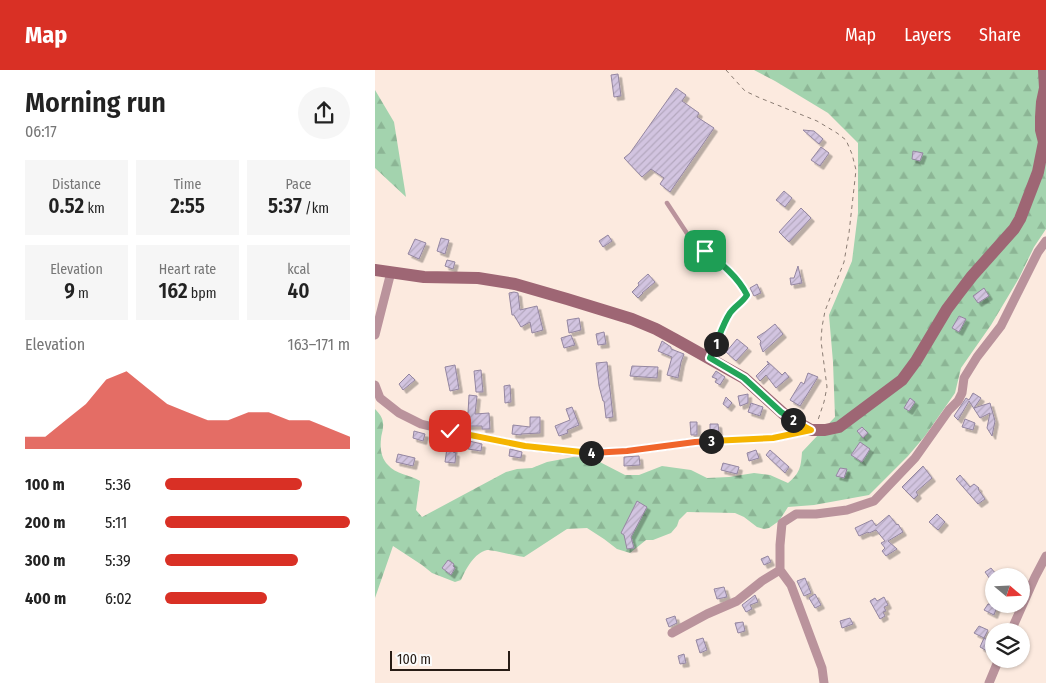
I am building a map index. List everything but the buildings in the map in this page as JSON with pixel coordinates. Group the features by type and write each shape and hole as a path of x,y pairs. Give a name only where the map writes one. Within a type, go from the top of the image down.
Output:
{"main road":[{"path":"375,270 424,277 478,278 515,284 632,319 710,358 744,378 786,416 813,430 839,427 902,380 959,293 1014,229 1020,219 1038,172 1045,145 1041,130 1042,102 1045,88 1044,70"}],"street":[{"path":"824,683 822,668 791,585 780,570 782,523 796,514 816,514 847,510 874,501 915,458 949,410 958,401 962,393 964,378 977,357 1001,326 1038,252 1046,241"},
{"path":"375,335 391,272"},
{"path":"375,384 380,398 399,414 421,424 525,446 586,453 627,451 695,442 773,438 813,430"},
{"path":"1015,623 1046,556"},
{"path":"672,633 707,614 737,601 762,581 780,570"},
{"path":"989,683 995,668"}],"lane":[{"path":"667,203 694,244 729,271 742,285 747,295 729,315 710,358"}],"path":[{"path":"726,70 745,90 817,121 837,133 846,140 856,170 844,262 825,311 822,326 821,341 827,387 824,402 813,430"}],"green space":[{"path":"754,70 1046,70 1046,229 991,325 961,368 955,393 925,436 869,495 814,505 788,507 779,521 769,528 757,527 735,513 687,512 679,520 671,533 653,540 646,540 630,553 617,549 587,528 567,529 524,557 490,550 482,552 471,562 461,580 455,582 432,573 393,546 375,598 375,409 383,422 381,438 382,456 391,468 420,481 416,510 422,517 506,472 532,468 547,462 573,457 592,458 625,475 639,475 662,466 691,470 707,478 754,473 770,475 788,483 795,476 800,466 802,452 835,417 829,315 852,261 858,213 858,143 828,113"},
{"path":"375,90 394,122 406,197 375,168"}],"route":[{"path":"450,431 525,446 586,453 627,451 695,442 773,438 811,430 786,416 744,378 710,358 729,315 747,295 742,285 729,271 705,251"}]}
